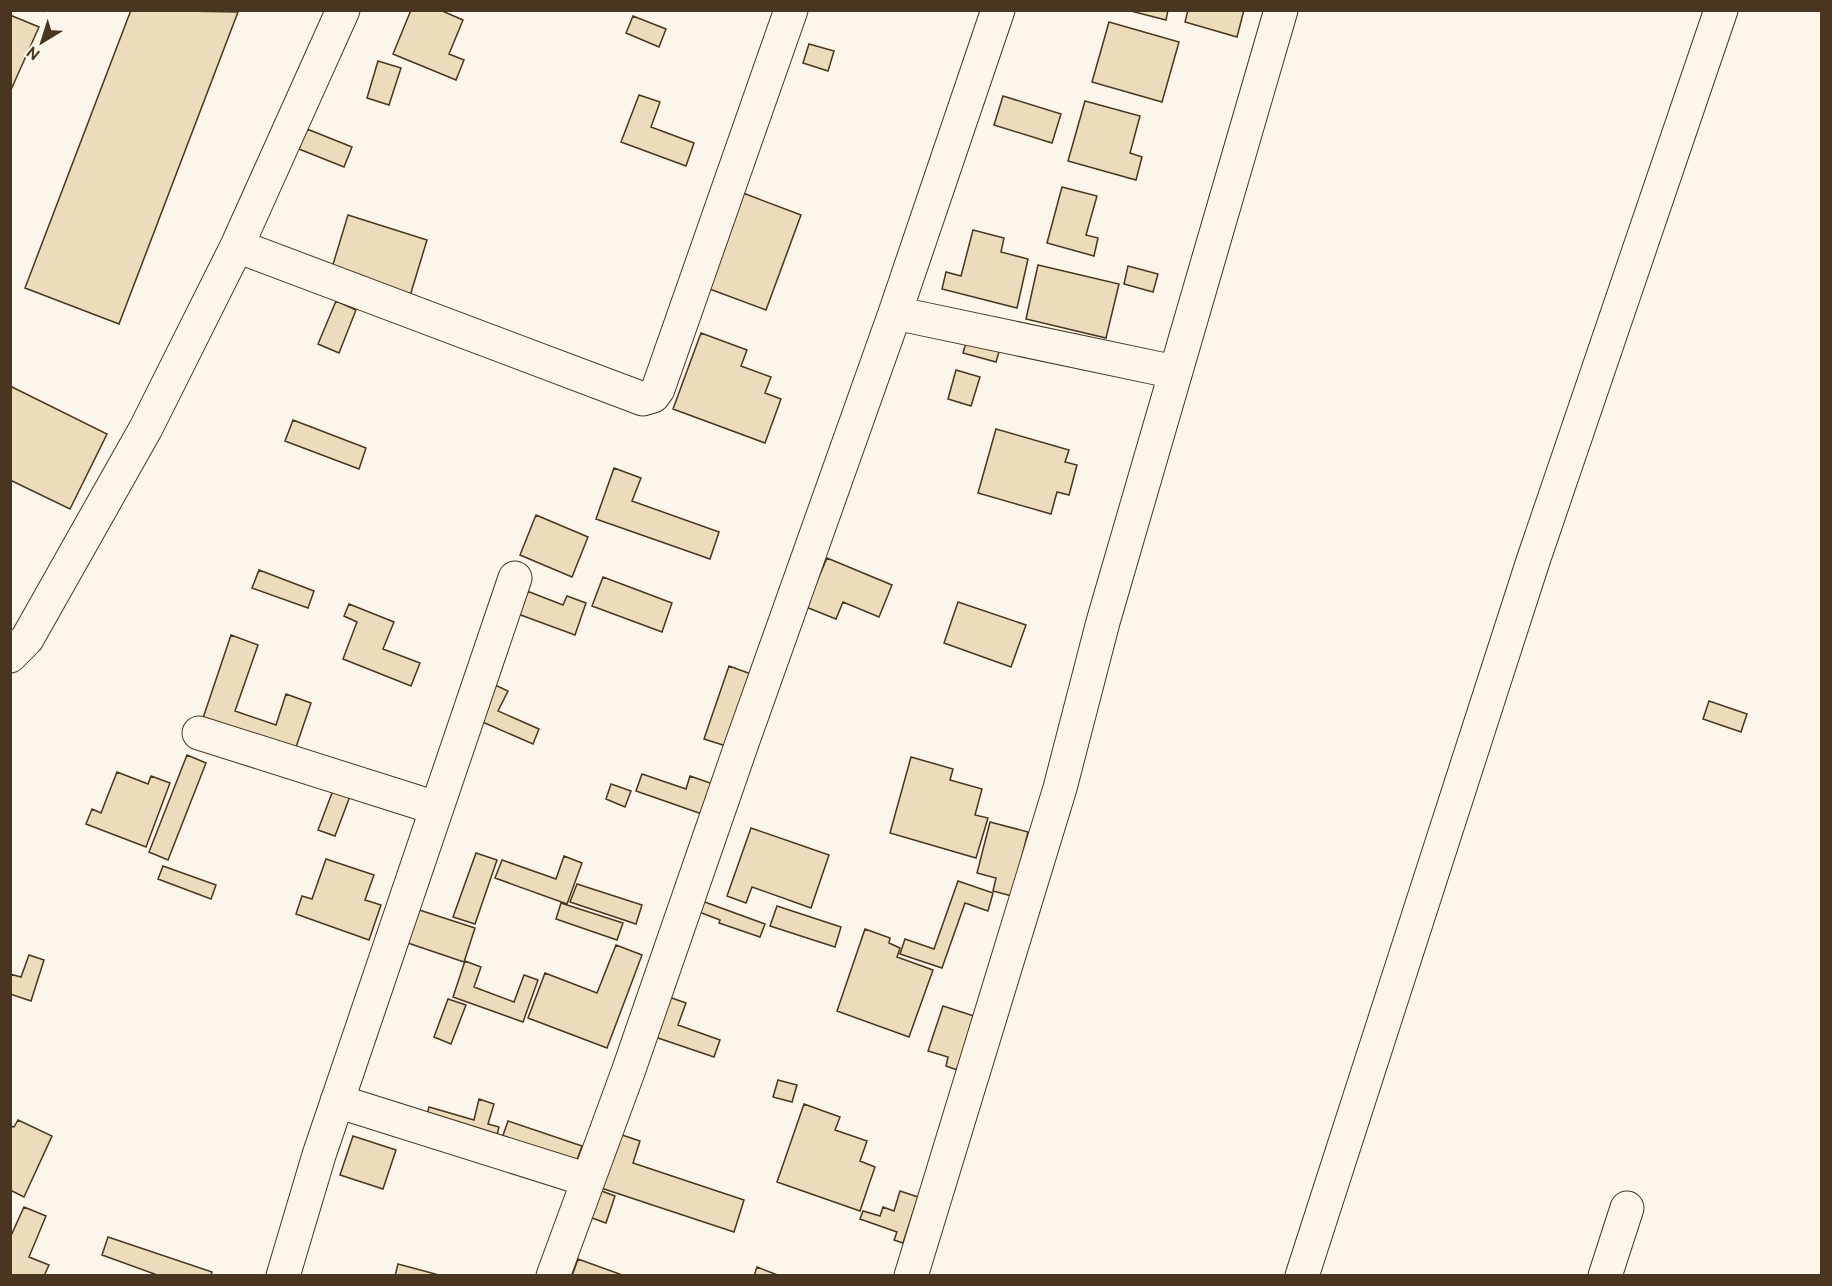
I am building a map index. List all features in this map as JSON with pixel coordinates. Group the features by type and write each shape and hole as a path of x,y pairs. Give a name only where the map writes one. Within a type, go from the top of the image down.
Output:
{"street":[{"path":"10,656 27,639 146,428 237,246 343,10"},
{"path":"237,246 643,399 653,396 658,389 790,10"},
{"path":"553,1275 896,313 998,10"},
{"path":"911,1275 1060,788 1103,622 1281,10"},
{"path":"1302,1275 1529,573 1721,10"},
{"path":"896,313 1176,372"},
{"path":"283,1275 337,1101 515,578"},
{"path":"200,733 436,808"},
{"path":"337,1101 588,1180"},
{"path":"1605,1275 1627,1208"}],"building":[{"path":"131,10 238,12 119,324 25,288"},
{"path":"411,10 440,10 463,20 449,54 464,60 456,80 393,54"},
{"path":"1127,10 1168,10 1166,20"},
{"path":"1188,10 1244,10 1237,37 1185,22"},
{"path":"10,15 39,27 10,92"},
{"path":"633,16 666,29 659,47 626,33"},
{"path":"1109,22 1179,42 1162,102 1092,82"},
{"path":"809,44 834,51 828,71 803,63"},
{"path":"378,61 401,68 389,105 367,98"},
{"path":"639,95 660,102 651,127 694,143 686,166 621,142"},
{"path":"1003,96 1061,114 1052,143 994,125"},
{"path":"1085,101 1140,116 1130,153 1142,157 1136,180 1068,161"},
{"path":"307,129 352,147 344,167 299,149"},
{"path":"1062,187 1097,196 1086,235 1098,238 1094,256 1047,243"},
{"path":"743,193 801,215 766,310 707,288"},
{"path":"348,215 427,240 410,296 331,271"},
{"path":"973,230 1004,238 1001,252 1028,259 1017,308 942,289 946,272 961,276"},
{"path":"1038,265 1119,284 1106,338 1026,319"},
{"path":"1128,266 1158,274 1153,292 1124,284"},
{"path":"336,301 356,310 339,353 318,344"},
{"path":"701,333 747,350 741,366 771,377 765,393 781,399 765,443 673,409"},
{"path":"968,336 1001,345 996,362 963,353"},
{"path":"956,370 980,377 971,406 948,399"},
{"path":"10,386 107,434 70,509 10,480"},
{"path":"293,420 366,448 359,469 285,441"},
{"path":"996,429 1069,450 1065,462 1077,465 1069,495 1057,492 1051,514 978,493"},
{"path":"614,468 641,478 632,501 719,532 710,559 596,519"},
{"path":"536,515 588,537 572,577 520,555"},
{"path":"827,558 892,585 879,617 843,602 836,619 806,607"},
{"path":"259,570 314,591 308,608 252,588"},
{"path":"603,577 672,603 662,632 592,606"},
{"path":"527,591 563,605 567,596 586,603 575,635 518,614"},
{"path":"958,602 1026,625 1011,667 944,643"},
{"path":"349,604 394,622 383,649 420,663 411,686 343,659 357,622 344,616"},
{"path":"231,635 258,645 235,711 276,725 286,694 311,703 294,753 202,721"},
{"path":"729,666 751,674 726,746 704,739"},
{"path":"493,684 508,691 498,711 539,729 533,744 478,720"},
{"path":"1709,701 1747,714 1741,732 1703,719"},
{"path":"187,755 206,763 168,860 149,852"},
{"path":"911,757 953,769 950,780 982,789 975,815 988,818 976,858 890,833"},
{"path":"117,772 148,784 151,776 170,783 146,847 86,824 92,809 101,813"},
{"path":"642,774 686,789 690,776 713,784 702,814 636,791"},
{"path":"611,784 631,791 625,807 606,799"},
{"path":"335,785 352,791 335,836 318,830"},
{"path":"990,822 1028,832 1012,896 993,891 996,878 977,873"},
{"path":"751,828 829,855 811,908 752,887 746,903 727,896"},
{"path":"476,853 497,860 475,924 453,917"},
{"path":"564,856 582,863 567,904 495,878 502,860 556,879"},
{"path":"326,859 374,875 365,900 381,905 369,940 296,914 302,896 312,899"},
{"path":"163,866 216,885 211,899 158,879"},
{"path":"958,881 993,893 988,911 965,903 942,968 900,954 905,939 934,949"},
{"path":"577,884 642,905 636,924 570,902"},
{"path":"702,901 765,924 760,937 719,923 720,920 699,912"},
{"path":"561,903 623,923 617,940 556,919"},
{"path":"407,906 475,928 464,962 396,939"},
{"path":"777,906 841,927 835,947 770,926"},
{"path":"865,929 890,938 889,943 900,948 897,957 933,970 909,1037 837,1011"},
{"path":"616,945 642,955 607,1048 528,1018 545,973 597,993"},
{"path":"29,955 44,960 31,1001 10,994 10,974 21,977"},
{"path":"465,961 481,967 474,987 514,1002 524,975 538,980 523,1022 453,997"},
{"path":"666,996 686,1003 678,1025 720,1040 714,1057 652,1036"},
{"path":"448,999 466,1005 451,1044 434,1037"},
{"path":"943,1006 977,1017 960,1071 946,1066 948,1057 928,1051"},
{"path":"778,1080 797,1085 792,1102 773,1097"},
{"path":"479,1099 494,1104 488,1124 499,1127 495,1143 425,1123 429,1107 474,1120"},
{"path":"804,1104 840,1117 835,1130 867,1141 860,1161 875,1167 860,1211 777,1182"},
{"path":"18,1120 52,1136 24,1197 10,1190 10,1126 14,1127"},
{"path":"508,1121 582,1146 574,1168 500,1144"},
{"path":"616,1133 640,1141 633,1163 744,1200 734,1232 598,1187"},
{"path":"353,1136 396,1150 383,1189 340,1175"},
{"path":"599,1190 615,1196 606,1223 589,1217"},
{"path":"900,1191 918,1197 903,1243 894,1240 897,1232 860,1219 863,1211 880,1216 883,1207 894,1211"},
{"path":"24,1207 46,1216 29,1257 49,1265 44,1276 10,1276 10,1238"},
{"path":"108,1237 212,1272 211,1276 160,1276 102,1255"},
{"path":"578,1259 625,1276 572,1276"},
{"path":"398,1264 439,1275 439,1276 395,1276"},
{"path":"757,1267 780,1276 754,1276"}]}
